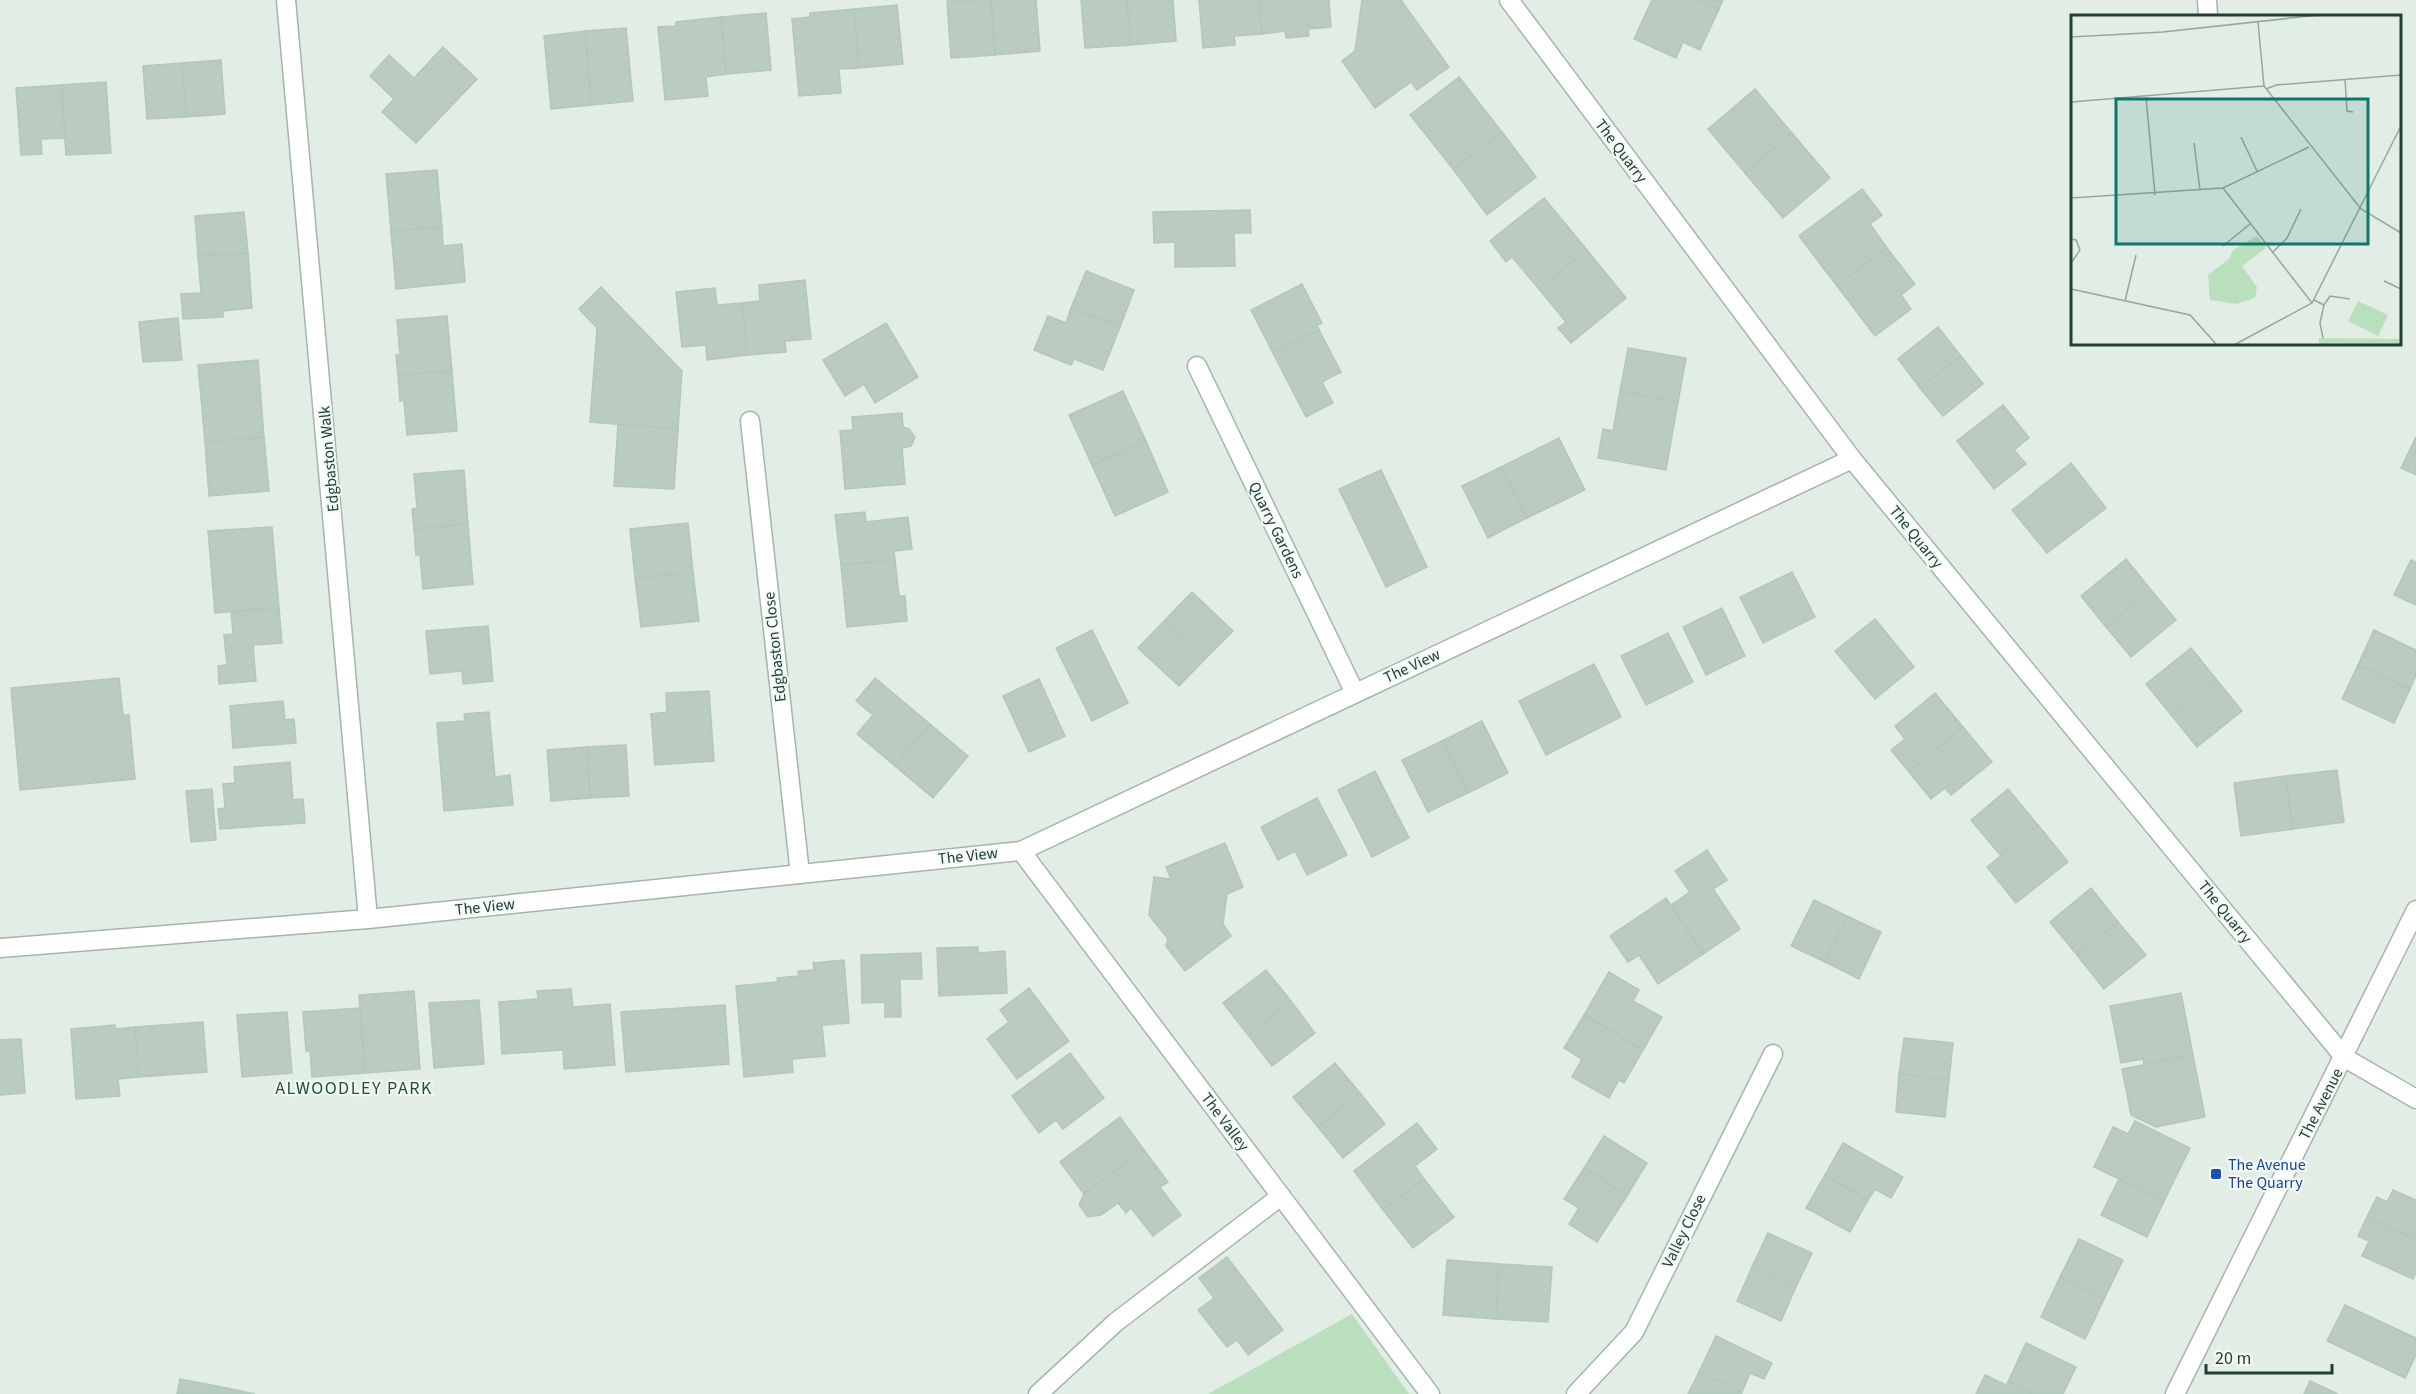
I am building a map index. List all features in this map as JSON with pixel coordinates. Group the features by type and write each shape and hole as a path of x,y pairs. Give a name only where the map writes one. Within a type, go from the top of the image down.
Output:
{"street":[{"name":"Edgbaston Walk","path":"286,0 368,919"},
{"name":"The Quarry","path":"1509,0 1852,459 2344,1058"},
{"path":"2207,0 2208,15"},
{"name":"Quarry Gardens","path":"1197,366 1354,693"},
{"name":"Edgbaston Close","path":"750,421 800,874"},
{"name":"The View","path":"0,948 368,919 1021,850 1852,459"},
{"name":"The Valley","path":"1021,850 1430,1394"},
{"name":"The Avenue","path":"2175,1394 2416,910"},
{"name":"Valley Close","path":"1576,1394 1634,1332 1773,1054"},
{"path":"2344,1058 2416,1099"},
{"path":"1038,1394 1116,1322 1281,1196"}],"green space":[{"path":"1352,1314 1409,1394 1208,1394"}],"building":[{"path":"991,0 1036,0 1040,51 995,55"},
{"path":"991,0 995,55 951,58 947,1"},
{"path":"1081,0 1127,0 1131,45 1085,48"},
{"path":"1127,0 1173,0 1176,41 1131,45"},
{"path":"1199,0 1259,0 1262,34 1234,36 1235,45 1203,48"},
{"path":"1259,0 1329,0 1331,27 1308,29 1309,36 1286,38 1285,31 1262,34"},
{"path":"1362,0 1401,0 1449,67 1417,90 1411,82 1375,108 1342,61 1355,51"},
{"path":"1652,0 1699,0 1719,9 1700,50 1683,42 1676,58 1634,39"},
{"path":"1699,0 1723,0 1719,9"},
{"path":"897,5 903,64 859,68 854,9"},
{"path":"854,9 859,68 839,69 841,93 799,96 792,19 810,17 810,13"},
{"path":"766,13 771,70 726,74 721,17"},
{"path":"721,17 726,74 706,77 708,96 665,100 658,27 676,26 676,22"},
{"path":"626,28 633,101 591,105 585,31"},
{"path":"585,31 591,105 551,109 544,36"},
{"path":"443,47 477,79 416,143 382,112 394,99 370,76 389,55 414,78"},
{"path":"221,60 225,114 186,117 182,63"},
{"path":"182,63 186,117 147,119 143,66"},
{"path":"1459,77 1502,132 1453,169 1410,115"},
{"path":"106,82 111,153 66,155 61,85"},
{"path":"61,85 65,138 41,139 42,154 21,155 16,88"},
{"path":"1755,89 1792,133 1745,173 1708,129"},
{"path":"1502,132 1536,177 1487,215 1453,169"},
{"path":"1792,133 1830,178 1783,218 1745,173"},
{"path":"437,170 442,227 391,231 386,174"},
{"path":"1862,189 1882,215 1870,224 1887,248 1837,286 1799,236"},
{"path":"1544,198 1587,250 1539,289 1512,257 1506,262 1490,241"},
{"path":"1250,210 1251,233 1234,233 1235,266 1175,267 1175,242 1154,243 1153,212"},
{"path":"244,212 248,253 198,256 195,216"},
{"path":"442,227 443,246 462,244 465,282 396,289 391,231"},
{"path":"1887,248 1915,284 1901,295 1911,309 1875,336 1837,286"},
{"path":"1587,250 1626,298 1571,343 1558,328 1566,322 1539,289"},
{"path":"248,253 252,308 223,311 223,317 183,319 181,294 201,293 198,256"},
{"path":"1086,271 1134,290 1120,327 1071,308"},
{"path":"805,280 811,339 785,341 786,352 747,355 742,303 760,301 759,285"},
{"path":"1302,284 1322,323 1317,325 1319,330 1273,353 1251,310"},
{"path":"601,287 682,371 678,429 590,422 597,328 579,309"},
{"path":"715,288 717,305 742,303 747,355 707,360 706,345 682,347 676,292"},
{"path":"1071,308 1120,327 1103,370 1074,359 1071,365 1034,350 1048,316 1066,323"},
{"path":"447,316 452,371 398,375 396,355 400,355 397,320"},
{"path":"178,318 182,360 143,362 139,322"},
{"path":"886,323 918,377 875,403 864,384 845,396 823,360"},
{"path":"1938,327 1961,356 1920,388 1898,359"},
{"path":"1319,330 1341,372 1322,382 1333,403 1306,417 1273,353"},
{"path":"1628,348 1686,358 1678,402 1620,391"},
{"path":"1961,356 1983,384 1943,416 1920,388"},
{"path":"258,360 264,437 205,442 198,365"},
{"path":"452,371 457,431 407,435 404,400 400,401 398,375"},
{"path":"1123,391 1146,441 1092,465 1069,415"},
{"path":"1620,391 1678,402 1666,470 1598,458 1603,429 1613,431"},
{"path":"2003,405 2029,438 2014,450 2026,464 1994,489 1957,441"},
{"path":"902,413 903,427 909,429 915,437 911,446 902,448 905,484 845,489 840,431 853,430 852,417"},
{"path":"618,424 678,429 674,489 614,486"},
{"path":"264,437 269,491 209,496 205,442"},
{"path":"2416,437 2416,475 2401,468"},
{"path":"1559,438 1585,490 1527,518 1501,467"},
{"path":"1146,441 1168,492 1115,516 1092,465"},
{"path":"2071,463 2106,508 2047,553 2012,510"},
{"path":"1501,467 1527,518 1488,538 1462,486"},
{"path":"464,470 468,524 414,529 412,509 417,508 414,474"},
{"path":"1381,470 1427,567 1386,587 1339,489"},
{"path":"865,512 866,522 908,517 912,549 894,551 895,560 841,565 835,515"},
{"path":"688,523 693,572 635,578 630,529"},
{"path":"468,524 473,584 423,589 420,555 416,555 414,529"},
{"path":"272,527 279,608 215,613 208,531"},
{"path":"2126,559 2151,590 2106,627 2081,596"},
{"path":"895,560 899,596 905,596 907,621 847,627 841,565"},
{"path":"2411,560 2416,562 2416,605 2394,595"},
{"path":"693,572 699,621 641,627 635,578"},
{"path":"1792,572 1815,617 1763,643 1740,597"},
{"path":"2151,590 2176,620 2131,657 2106,627"},
{"path":"1192,592 1233,631 1206,658 1165,620"},
{"path":"279,608 282,643 253,645 256,681 219,684 218,666 227,665 224,635 233,634 231,612"},
{"path":"1722,608 1745,656 1706,675 1683,627"},
{"path":"1875,619 1914,667 1875,699 1835,651"},
{"path":"1165,620 1206,658 1179,686 1138,648"},
{"path":"488,626 493,681 463,684 462,671 430,674 426,631"},
{"path":"1092,630 1128,703 1092,721 1056,648"},
{"path":"2374,630 2416,650 2416,675 2410,689 2358,665"},
{"path":"1668,633 1693,682 1646,705 1621,656"},
{"path":"2191,648 2216,679 2172,716 2146,684"},
{"path":"1594,664 1621,717 1546,755 1519,701"},
{"path":"2358,665 2410,689 2394,723 2342,699"},
{"path":"119,678 123,715 129,715 135,779 20,790 11,688"},
{"path":"875,678 930,724 895,766 857,734 873,715 856,701"},
{"path":"1039,679 1065,736 1029,752 1003,696"},
{"path":"2216,679 2242,711 2197,747 2172,716"},
{"path":"709,691 714,761 655,765 651,714 667,712 666,693"},
{"path":"1935,693 1963,727 1909,772 1891,750 1905,739 1895,726"},
{"path":"283,701 285,720 294,719 296,743 233,748 230,706"},
{"path":"489,712 495,777 510,775 513,805 444,811 437,723 465,721 464,714"},
{"path":"1482,721 1508,773 1468,793 1442,741"},
{"path":"930,724 968,756 933,798 895,766"},
{"path":"1963,727 1992,762 1951,795 1945,788 1931,799 1909,772"},
{"path":"1442,741 1468,793 1428,812 1402,760"},
{"path":"626,745 629,796 590,798 587,747"},
{"path":"587,747 590,798 551,801 547,750"},
{"path":"290,762 293,800 303,799 305,823 220,829 218,809 225,808 223,784 235,783 234,767"},
{"path":"2337,770 2344,822 2293,829 2285,776"},
{"path":"1375,771 1409,838 1372,857 1338,790"},
{"path":"2285,776 2293,829 2241,836 2234,783"},
{"path":"212,789 216,840 191,842 186,791"},
{"path":"2008,789 2038,825 2001,856 1971,820"},
{"path":"1317,798 1347,855 1307,875 1295,851 1278,860 1261,827"},
{"path":"2038,825 2068,862 2016,903 1987,867"},
{"path":"1225,843 1243,887 1227,894 1223,924 1231,936 1185,971 1166,946 1168,939 1149,915 1154,877 1171,879 1166,867"},
{"path":"1707,850 1727,880 1713,889 1740,929 1703,954 1671,905 1690,892 1675,871"},
{"path":"2091,888 2118,922 2077,955 2050,922"},
{"path":"1666,898 1703,954 1658,984 1639,955 1628,962 1610,936"},
{"path":"1814,900 1847,916 1825,962 1791,946"},
{"path":"1847,916 1881,932 1859,979 1825,962"},
{"path":"2118,922 2146,955 2104,989 2077,955"},
{"path":"978,947 978,953 1005,951 1007,993 939,996 937,948"},
{"path":"921,953 922,979 900,979 901,1017 885,1017 885,1002 862,1003 861,955"},
{"path":"844,960 849,1023 822,1025 825,1056 792,1059 793,1072 744,1077 736,986 778,982 777,978 799,976 798,971 814,970 813,963"},
{"path":"1266,970 1291,1001 1248,1035 1223,1003"},
{"path":"1609,972 1639,990 1633,1001 1662,1017 1643,1050 1584,1015"},
{"path":"1029,988 1069,1041 1017,1079 987,1039 1009,1022 1000,1010"},
{"path":"571,989 573,1007 610,1004 615,1065 564,1069 563,1050 502,1054 499,1002 538,999 537,991"},
{"path":"414,991 420,1069 365,1073 359,995"},
{"path":"2181,993 2193,1055 2144,1065 2143,1059 2121,1063 2110,1006"},
{"path":"479,1000 484,1064 434,1068 429,1003"},
{"path":"1291,1001 1315,1033 1272,1066 1248,1035"},
{"path":"725,1005 729,1064 626,1072 621,1012"},
{"path":"360,1008 365,1073 312,1077 310,1051 306,1051 303,1012"},
{"path":"287,1012 292,1073 242,1077 237,1015"},
{"path":"1584,1015 1643,1050 1624,1083 1619,1080 1609,1098 1572,1077 1582,1059 1564,1048"},
{"path":"203,1022 207,1072 139,1077 135,1027"},
{"path":"115,1025 115,1029 135,1027 139,1077 118,1079 120,1096 76,1099 71,1029"},
{"path":"1904,1038 1953,1043 1949,1080 1899,1074"},
{"path":"21,1039 25,1093 0,1095 0,1040"},
{"path":"1070,1053 1104,1098 1063,1129 1056,1120 1039,1133 1012,1096"},
{"path":"2193,1055 2205,1117 2156,1127 2131,1115 2122,1069"},
{"path":"1335,1063 1360,1093 1318,1127 1293,1097"},
{"path":"1899,1074 1949,1080 1945,1117 1896,1112"},
{"path":"1360,1093 1385,1124 1343,1158 1318,1127"},
{"path":"1120,1117 1144,1150 1084,1194 1060,1162"},
{"path":"2135,1121 2190,1148 2164,1201 2094,1167 2113,1127 2128,1134"},
{"path":"1417,1123 1437,1149 1415,1166 1424,1179 1383,1210 1354,1171"},
{"path":"1604,1136 1647,1163 1627,1196 1584,1168"},
{"path":"1843,1143 1903,1177 1891,1198 1875,1189 1868,1200 1825,1175"},
{"path":"1144,1150 1168,1182 1160,1187 1181,1215 1153,1236 1131,1208 1126,1213 1118,1203 1101,1215 1088,1217 1079,1205 1084,1194"},
{"path":"1584,1168 1627,1196 1597,1242 1569,1224 1579,1208 1564,1199"},
{"path":"1825,1175 1868,1200 1850,1232 1806,1208"},
{"path":"1424,1179 1454,1217 1413,1248 1383,1210"},
{"path":"2119,1179 2164,1201 2147,1237 2101,1215"},
{"path":"2393,1190 2416,1200 2416,1240 2367,1217 2377,1197 2387,1202"},
{"path":"2367,1217 2416,1240 2416,1273 2413,1279 2362,1256 2369,1241 2358,1236"},
{"path":"1768,1233 1812,1253 1796,1287 1752,1267"},
{"path":"2079,1239 2123,1260 2104,1299 2060,1277"},
{"path":"1227,1257 1283,1330 1248,1355 1237,1340 1227,1347 1198,1310 1214,1298 1199,1278"},
{"path":"1447,1260 1499,1264 1496,1319 1443,1315"},
{"path":"1499,1264 1552,1267 1548,1322 1496,1319"},
{"path":"1752,1267 1796,1287 1781,1321 1737,1301"},
{"path":"2060,1277 2104,1299 2085,1339 2041,1317"},
{"path":"2345,1305 2416,1338 2416,1355 2405,1378 2327,1341"},
{"path":"1716,1336 1772,1363 1764,1379 1750,1373 1742,1392 1699,1372"},
{"path":"2026,1343 2076,1367 2063,1394 2033,1394 2008,1382"},
{"path":"1699,1372 1742,1392 1741,1394 1688,1394"},
{"path":"1985,1375 2006,1385 2008,1382 2033,1394 1976,1394"},
{"path":"180,1379 217,1386 216,1394 177,1394"},
{"path":"2310,1381 2338,1394 2304,1394"},
{"path":"217,1386 255,1394 216,1394"}],"place":[{"name":"The Avenue The Quarry","path":"2216,1174"}],"district":[{"name":"ALWOODLEY PARK","path":"354,1088"}]}
